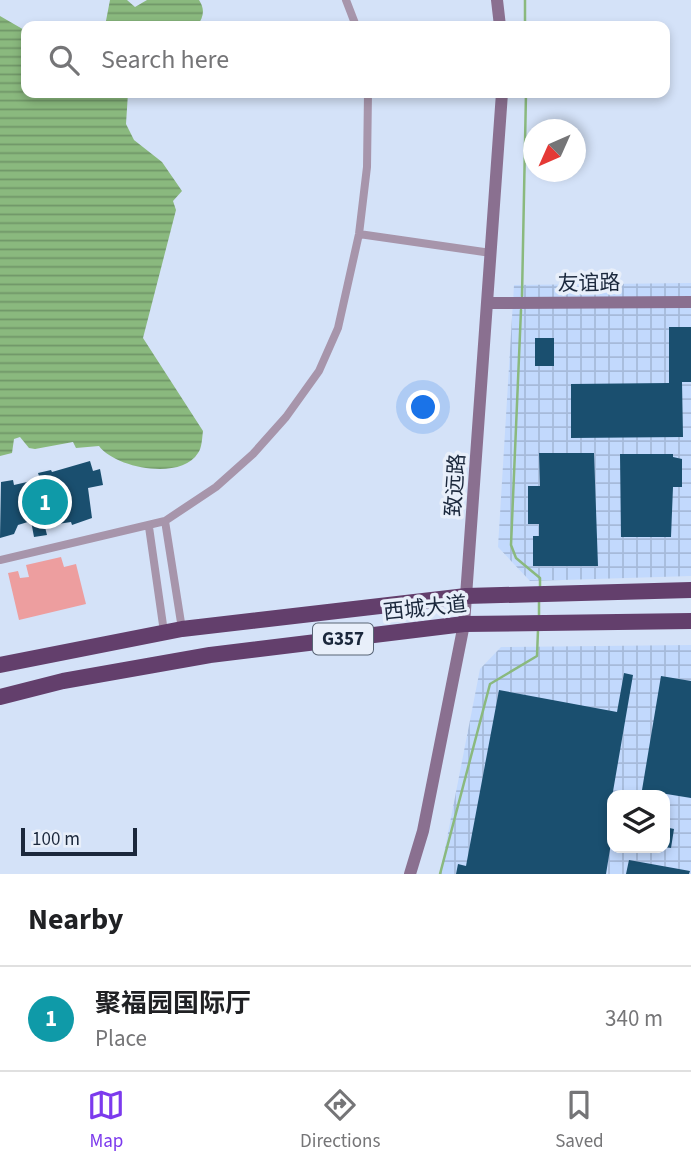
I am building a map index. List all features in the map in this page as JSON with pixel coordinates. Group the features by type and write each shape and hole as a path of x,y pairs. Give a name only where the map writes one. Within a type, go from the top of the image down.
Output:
{"highway":[{"name":"西城大道","path":"0,665 182,628 466,596 691,590"},
{"name":"西城大道","path":"0,697 63,681 210,655 464,624 691,621"}],"main road":[{"path":"497,0 499,21"},
{"name":"致远路","path":"410,874 423,831 464,624 502,98"},
{"name":"友谊路","path":"487,303 691,302"}],"street":[{"path":"346,0 354,21"},
{"path":"0,560 149,527 165,521 216,487 253,454 308,389 330,351 338,328 359,234 368,156 368,98"},
{"path":"359,234 491,253"},
{"path":"165,521 182,628"},
{"path":"149,527 164,632"}],"shaded area":[{"path":"110,0 127,0 135,7 147,0 199,0 203,13 200,21 106,21"},
{"path":"0,16 21,28 21,98 128,98 126,124 134,140 162,162 182,191 173,201 176,210 143,338 203,431 201,446 190,462 163,469 119,460 99,446 76,448 73,442 29,448 20,437 14,439 12,453 0,456"},
{"path":"691,283 691,576 530,581 498,547 514,285"},
{"path":"61,557 64,567 76,564 86,604 19,620 8,573 18,571 20,578 29,577 26,565"},
{"path":"691,645 691,874 440,874 480,669 501,647"}],"building":[{"path":"669,327 691,327 691,382 682,382 683,437 571,438 571,384 669,383"},
{"path":"535,338 554,338 554,366 535,366"},
{"path":"539,453 594,453 598,566 533,566 533,536 539,536 539,524 528,524 528,486 540,486"},
{"path":"620,454 673,454 673,457 682,459 682,487 673,487 671,537 621,537"},
{"path":"90,461 93,471 100,469 103,485 88,488 92,518 72,525 71,522 58,524 56,516 43,519 47,535 34,537 31,521 18,525 14,534 0,538 1,482 13,480 14,485 40,479 38,473 52,472"},
{"path":"624,673 633,675 613,790 607,790 607,853 609,853 606,874 456,874 458,864 466,866 499,690 617,712"},
{"path":"661,676 691,681 691,798 670,795 670,790 642,790"},
{"path":"670,828 674,829 670,848"},
{"path":"629,860 690,871 689,874 626,874"}],"waterway":[{"path":"525,0 525,21"},
{"path":"522,296 526,98"},
{"path":"521,310 511,545 516,558 540,578 540,587"},
{"path":"539,602 539,615"},
{"path":"440,874 490,684 537,656 538,630"}],"place":[{"name":"聚福园国际厅","path":"45,502"}]}
